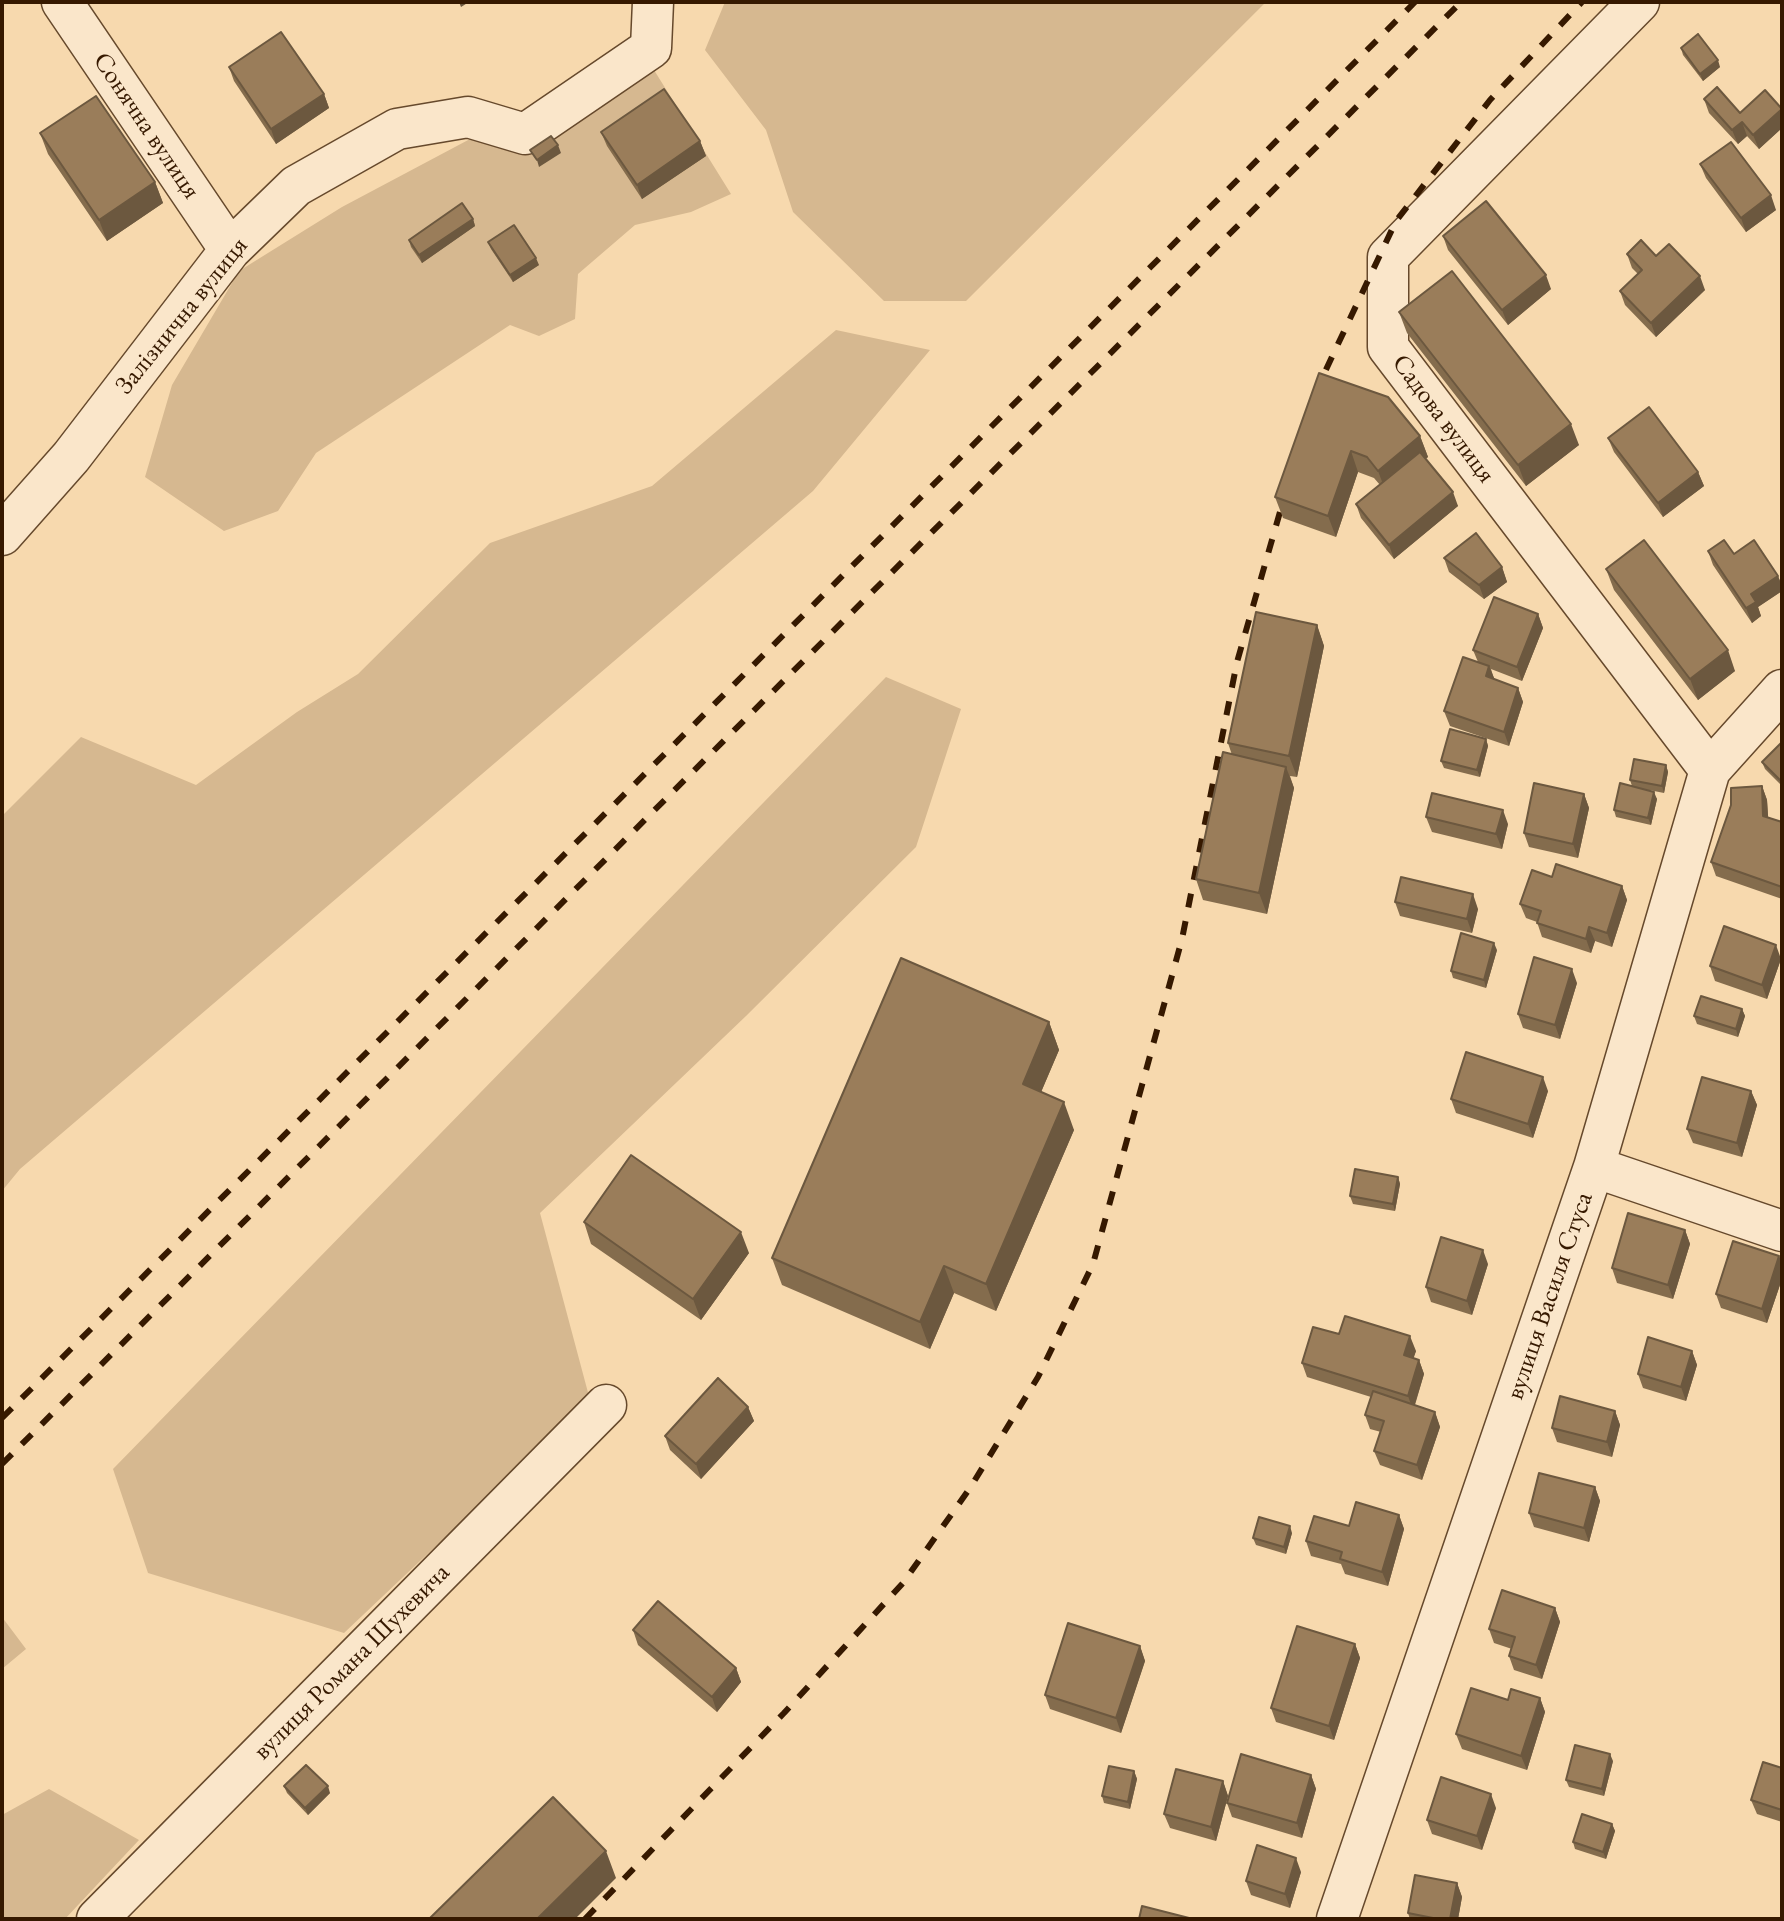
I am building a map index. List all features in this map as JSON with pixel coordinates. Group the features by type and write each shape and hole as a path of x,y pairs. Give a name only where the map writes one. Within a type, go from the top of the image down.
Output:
{"street":[{"name":"Сонячна вулиця","path":"62,2 230,250"},
{"name":"Залізнична вулиця","path":"2,535 71,457 230,250 296,186 397,129 468,117 525,134 651,48 653,2"},
{"name":"Садова вулиця","path":"1639,2 1388,257 1388,347 1710,770"},
{"name":"вулиця Василя Стуса","path":"1337,1919 1594,1167 1710,770 1782,690"},
{"path":"1594,1167 1782,1231"},
{"name":"вулиця Романа Шухевича","path":"97,1919 606,1405"}],"shaded area":[{"path":"725,2 1266,2 966,301 884,301 793,212 766,130 705,50"},
{"path":"615,62 654,70 731,194 691,212 635,225 578,274 575,319 539,336 510,325 316,453 278,511 224,531 145,477 172,385 239,271 342,207"},
{"path":"836,330 930,350 813,491 20,1169 2,1191 2,816 81,737 196,785 297,712 358,674 490,543 652,486"},
{"path":"886,677 961,709 916,847 746,1016 540,1213 590,1400 344,1633 148,1573 113,1469"},
{"path":"2,1617 26,1649 2,1669"},
{"path":"49,1789 139,1840 65,1919 2,1919 2,1815"}],"building":[{"path":"281,32 324,94 271,129 229,67"},
{"path":"1698,34 1718,60 1700,74 1681,48"},
{"path":"1717,87 1740,113 1765,90 1782,109 1753,135 1742,122 1732,130 1704,99"},
{"path":"664,89 700,141 637,185 601,132"},
{"path":"96,96 155,182 99,220 40,133"},
{"path":"551,136 558,145 537,160 530,150"},
{"path":"1731,142 1771,195 1741,218 1700,164"},
{"path":"1486,201 1546,275 1502,310 1443,236"},
{"path":"462,203 473,219 419,255 409,240"},
{"path":"514,225 536,258 510,275 488,242"},
{"path":"1641,240 1656,256 1669,244 1700,276 1651,323 1620,291 1642,270 1627,254"},
{"path":"1452,271 1571,424 1518,465 1399,312"},
{"path":"1319,373 1388,397 1420,436 1378,471 1367,457 1351,451 1328,516 1275,497"},
{"path":"1649,407 1698,472 1658,503 1608,438"},
{"path":"1420,452 1453,492 1389,545 1356,504"},
{"path":"1476,533 1502,567 1479,585 1444,558"},
{"path":"1644,540 1728,650 1690,679 1606,569"},
{"path":"1724,540 1734,554 1754,540 1778,576 1751,594 1756,602 1746,608 1708,551"},
{"path":"1494,597 1538,614 1517,667 1473,650"},
{"path":"1256,612 1317,625 1289,756 1228,743"},
{"path":"1463,657 1489,666 1486,676 1518,688 1504,732 1444,711"},
{"path":"1450,729 1486,739 1477,770 1441,761"},
{"path":"1782,742 1782,782 1762,762"},
{"path":"1223,752 1286,767 1259,893 1196,879"},
{"path":"1634,759 1666,765 1662,786 1630,780"},
{"path":"1534,783 1584,794 1573,844 1524,833"},
{"path":"1620,783 1654,792 1648,818 1614,810"},
{"path":"1762,786 1763,816 1782,822 1782,887 1711,862 1731,805 1731,788"},
{"path":"1432,793 1503,810 1496,834 1426,817"},
{"path":"1556,864 1622,886 1607,933 1589,927 1586,939 1537,923 1541,911 1520,904 1532,870 1552,877"},
{"path":"1401,877 1473,894 1467,919 1395,902"},
{"path":"1724,926 1776,945 1762,985 1710,966"},
{"path":"1461,933 1494,943 1484,980 1451,971"},
{"path":"1534,957 1572,969 1555,1025 1518,1014"},
{"path":"901,958 1049,1022 1023,1084 1064,1102 986,1284 944,1266 920,1322 772,1258"},
{"path":"1701,996 1742,1009 1736,1029 1694,1016"},
{"path":"1466,1052 1543,1077 1528,1124 1451,1099"},
{"path":"1702,1077 1751,1091 1737,1143 1687,1129"},
{"path":"631,1155 741,1232 693,1299 584,1222"},
{"path":"1355,1169 1398,1177 1393,1204 1350,1196"},
{"path":"1628,1213 1685,1230 1668,1285 1612,1268"},
{"path":"1441,1237 1483,1250 1467,1301 1426,1287"},
{"path":"1733,1241 1779,1256 1762,1309 1716,1294"},
{"path":"1345,1316 1410,1336 1404,1355 1419,1360 1408,1396 1302,1363 1313,1327 1339,1334"},
{"path":"1648,1337 1692,1351 1681,1387 1638,1374"},
{"path":"718,1378 748,1407 696,1464 665,1436"},
{"path":"1373,1391 1435,1412 1417,1465 1374,1451 1384,1421 1365,1415"},
{"path":"1560,1396 1615,1411 1607,1442 1552,1428"},
{"path":"1539,1473 1595,1487 1584,1528 1529,1513"},
{"path":"1356,1502 1399,1515 1382,1572 1340,1559 1342,1552 1306,1541 1314,1516 1349,1526"},
{"path":"1259,1517 1290,1526 1284,1547 1253,1538"},
{"path":"1502,1590 1555,1608 1536,1665 1509,1656 1515,1637 1489,1629"},
{"path":"658,1601 736,1668 712,1697 633,1630"},
{"path":"1068,1623 1140,1646 1116,1718 1045,1695"},
{"path":"1297,1626 1355,1644 1329,1726 1271,1708"},
{"path":"1471,1688 1508,1700 1511,1689 1540,1698 1521,1756 1456,1734"},
{"path":"1575,1745 1610,1754 1602,1789 1566,1780"},
{"path":"1241,1754 1311,1775 1297,1823 1227,1803"},
{"path":"1763,1762 1782,1768 1782,1810 1751,1800"},
{"path":"306,1765 328,1786 305,1808 284,1786"},
{"path":"1109,1766 1134,1771 1128,1802 1102,1796"},
{"path":"1176,1769 1223,1781 1211,1827 1164,1814"},
{"path":"1441,1777 1491,1794 1477,1836 1427,1820"},
{"path":"553,1797 606,1851 537,1919 429,1919"},
{"path":"1582,1814 1612,1824 1603,1852 1573,1842"},
{"path":"1257,1845 1296,1858 1285,1894 1246,1881"},
{"path":"1415,1875 1457,1883 1450,1919 1408,1913"},
{"path":"1142,1906 1193,1919 1139,1919"}],"railway":[{"path":"2,1418 1415,2"},
{"path":"2,1464 1461,2"},
{"path":"1314,395 1396,221 1490,100 1582,2"},
{"path":"585,1919 784,1713 903,1583 970,1488 1038,1377 1093,1264 1182,939 1237,662 1286,491"}]}
